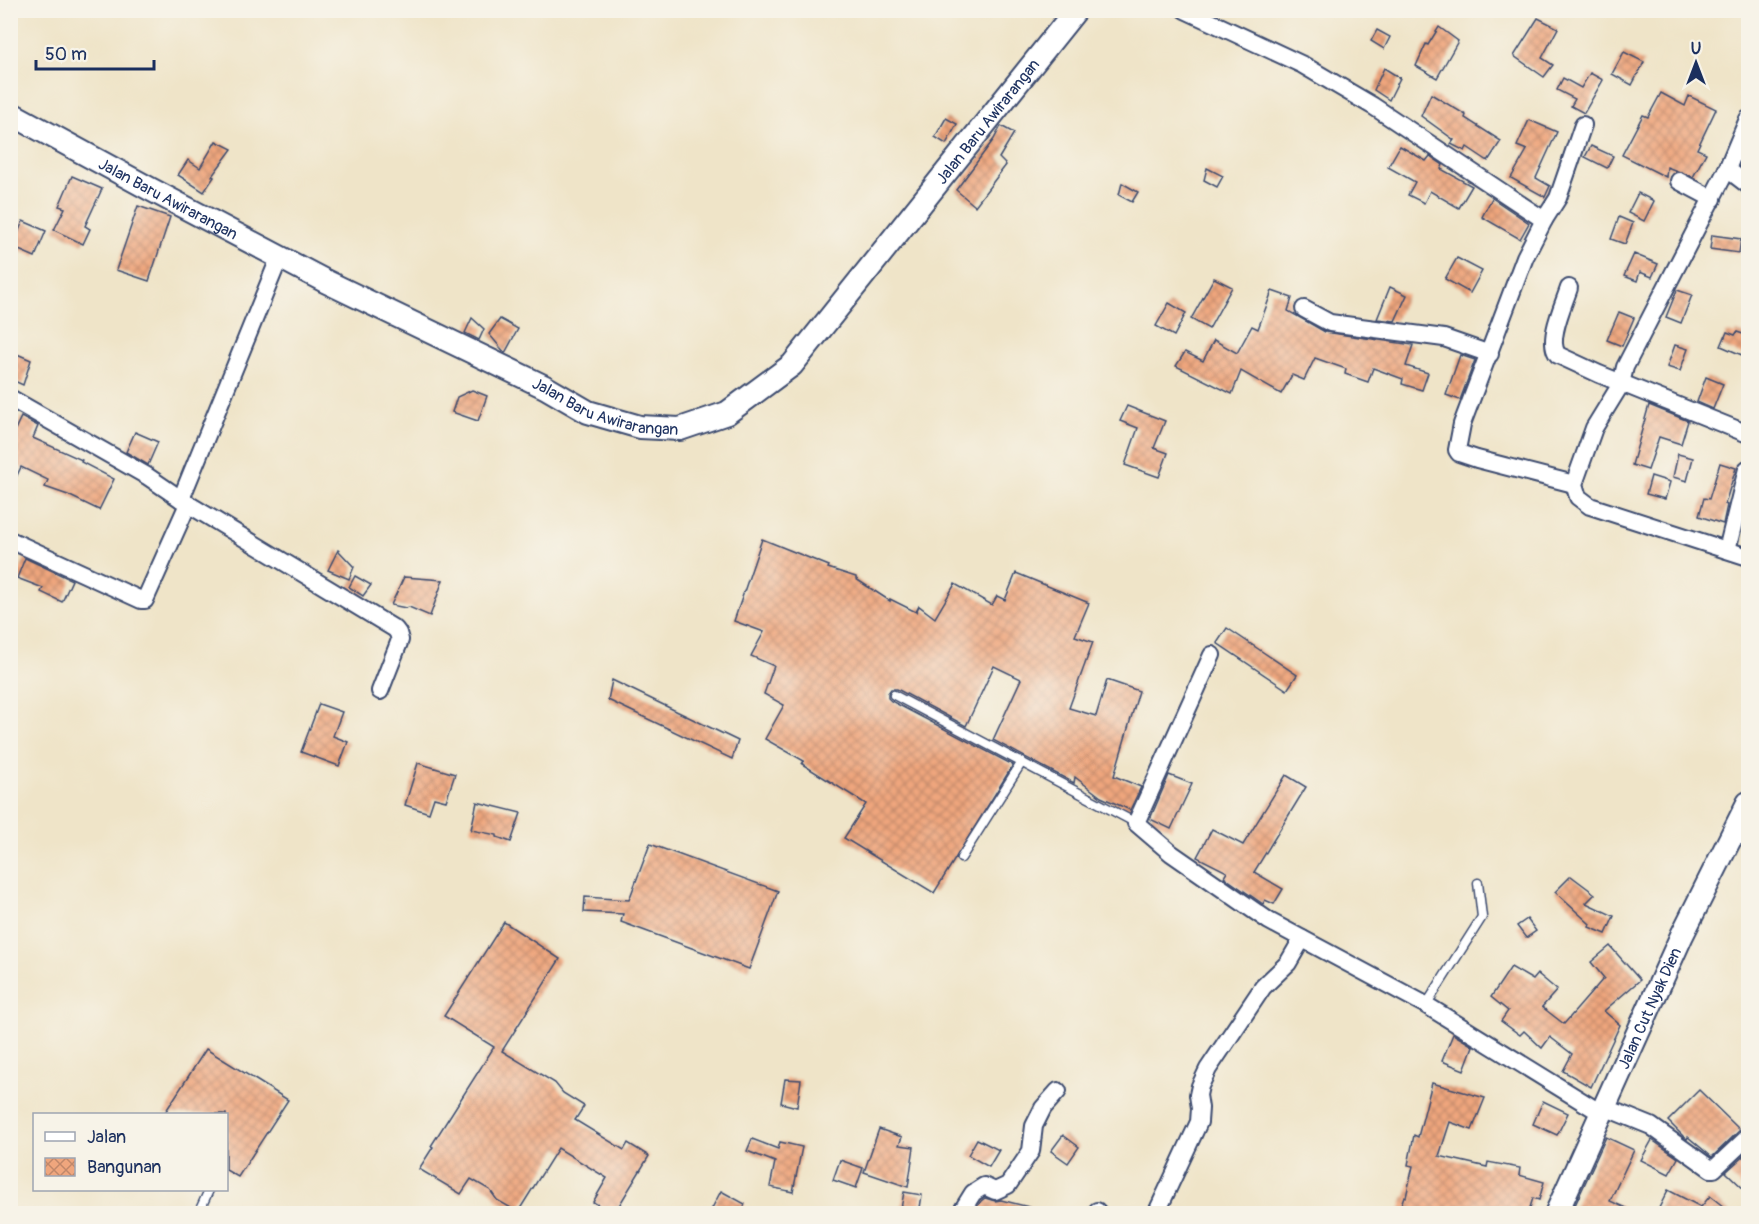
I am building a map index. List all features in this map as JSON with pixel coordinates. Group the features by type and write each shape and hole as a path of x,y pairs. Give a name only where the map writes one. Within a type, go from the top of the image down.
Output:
{"street":[{"name":"Jalan Baru Awirarangan","path":"10,113 325,281 544,387 588,412 640,427 680,429 727,413 792,365 1077,10"},
{"path":"1185,10 1303,65 1373,106 1544,220"},
{"path":"1749,119 1713,199 1626,367 1621,384 1594,428 1574,484 1578,497 1590,506 1749,557"},
{"path":"1574,484 1477,459 1459,453 1457,446 1462,424 1525,257 1558,198 1583,125"},
{"path":"1727,169 1749,185"},
{"path":"1679,181 1713,199"},
{"path":"10,540 145,600 280,256"},
{"path":"1569,288 1557,322 1553,343 1555,352 1563,358 1621,384 1749,434"},
{"path":"1304,309 1338,325 1370,327 1444,338 1490,354"},
{"path":"10,398 147,476 184,502 395,629 400,640 380,691"},
{"path":"1727,550 1747,469"},
{"path":"1212,655 1136,823 1171,853 1269,921 1426,1005 1602,1110 1651,1126 1711,1169 1714,1169 1749,1137"},
{"name":"Jalan Cut Nyak Dien","path":"1556,1214 1682,935 1740,839 1749,803"},
{"path":"1156,1214 1199,1122 1198,1095 1208,1069 1263,987 1288,963 1302,939"},
{"path":"960,1214 973,1193 984,1186 995,1191 1008,1185 1031,1151 1034,1126 1043,1108 1058,1091"}],"lane":[{"path":"894,695 1136,823"},
{"path":"961,858 1022,762"},
{"path":"1426,1005 1482,917 1478,883"},
{"path":"198,1214 209,1191"}],"building":[{"path":"1538,18 1558,28 1542,58 1553,65 1544,77 1514,56"},
{"path":"1439,27 1458,41 1437,78 1416,66 1426,44 1428,45"},
{"path":"1377,30 1390,37 1384,49 1371,41"},
{"path":"1624,52 1644,62 1632,85 1612,74"},
{"path":"1384,68 1400,78 1389,100 1374,90"},
{"path":"1590,73 1603,80 1584,113 1571,106 1575,99 1557,90 1563,78 1581,88"},
{"path":"1661,93 1685,106 1689,96 1716,109 1697,149 1706,153 1693,177 1667,167 1666,177 1622,155 1643,115 1648,117"},
{"path":"1431,94 1466,115 1465,118 1501,141 1488,161 1467,147 1465,151 1451,144 1454,140 1421,116"},
{"path":"946,118 957,124 946,144 935,137"},
{"path":"1529,120 1557,132 1536,178 1550,186 1545,197 1511,178 1527,150 1517,146"},
{"path":"1001,126 1014,133 999,158 1006,165 975,206 956,190"},
{"path":"216,141 232,149 212,176 214,177 204,192 178,175 188,160 200,168"},
{"path":"1400,146 1426,161 1430,156 1443,165 1441,169 1472,186 1459,208 1430,191 1424,203 1408,195 1415,182 1388,167"},
{"path":"1591,146 1613,156 1607,168 1585,157"},
{"path":"1207,168 1223,176 1217,187 1204,180"},
{"path":"72,176 102,189 85,226 90,229 83,244 54,230 65,208 59,206"},
{"path":"1122,183 1138,192 1132,202 1119,195"},
{"path":"1638,193 1654,201 1644,221 1628,213"},
{"path":"1492,198 1529,223 1520,239 1482,217"},
{"path":"138,206 170,217 149,281 116,270"},
{"path":"1619,217 1633,223 1625,244 1611,239"},
{"path":"23,221 46,231 35,257 12,247"},
{"path":"1712,235 1741,239 1739,253 1710,249"},
{"path":"1634,254 1658,264 1652,277 1640,272 1637,281 1624,276"},
{"path":"1457,258 1482,271 1470,293 1445,279"},
{"path":"1214,278 1232,287 1209,329 1191,319"},
{"path":"1390,287 1407,295 1395,321 1377,319"},
{"path":"1677,290 1692,295 1681,323 1666,317"},
{"path":"1272,291 1292,298 1288,311 1325,332 1413,345 1406,366 1428,373 1422,390 1402,384 1403,379 1373,368 1368,382 1345,374 1346,369 1315,358 1304,380 1292,375 1281,394 1241,371 1232,394 1176,366 1185,352 1203,361 1214,340 1237,353 1252,326 1258,329"},
{"path":"1169,303 1186,313 1174,336 1156,326"},
{"path":"1619,312 1634,318 1622,346 1607,340"},
{"path":"472,318 484,329 479,340 465,333"},
{"path":"500,319 518,329 505,353 489,334"},
{"path":"1727,332 1749,336 1749,358 1721,346"},
{"path":"1675,345 1688,349 1680,371 1667,367"},
{"path":"10,351 31,360 23,385 10,379"},
{"path":"1460,355 1475,360 1460,400 1446,395"},
{"path":"1706,377 1723,384 1713,409 1697,402"},
{"path":"472,390 487,396 478,421 452,412 457,397"},
{"path":"1649,405 1688,421 1681,444 1659,437 1648,470 1632,465"},
{"path":"1127,406 1165,421 1154,448 1168,453 1159,477 1125,465 1138,428 1120,421"},
{"path":"21,417 38,426 33,438 82,460 81,462 114,479 99,510 45,487 48,480 21,467 10,490 10,440"},
{"path":"135,432 158,442 148,465 126,452"},
{"path":"1678,454 1693,458 1687,481 1673,477"},
{"path":"1720,463 1736,468 1725,504 1727,505 1723,524 1699,516 1704,498 1709,499"},
{"path":"1651,476 1670,482 1665,499 1646,494"},
{"path":"762,539 829,566 828,568 856,577 890,601 890,599 916,612 919,606 935,618 955,584 992,605 997,596 1005,600 1016,573 1089,603 1075,636 1093,642 1069,708 1096,716 1107,680 1139,691 1114,776 1141,787 1130,810 1101,797 1075,777 1074,783 993,740 1021,679 994,666 966,726 897,689 891,689 888,693 891,701 1013,765 934,893 844,838 866,804 802,764 804,761 765,739 784,705 764,694 774,666 751,656 764,632 734,621"},
{"path":"338,550 354,567 349,579 328,570"},
{"path":"25,558 72,580 62,602 41,592 43,588 17,578"},
{"path":"355,576 371,585 363,596 349,587"},
{"path":"404,577 443,580 430,616 409,607 391,605"},
{"path":"1227,628 1297,675 1287,690 1217,643"},
{"path":"612,680 738,741 732,759 608,700"},
{"path":"319,704 342,712 333,736 348,742 339,766 301,752"},
{"path":"418,763 455,774 446,801 434,798 429,813 405,805"},
{"path":"1169,775 1192,784 1171,829 1150,819"},
{"path":"1286,775 1306,787 1254,872 1283,889 1274,904 1265,900 1263,904 1224,877 1227,872 1197,857 1212,829 1243,845"},
{"path":"477,802 521,813 511,842 497,835 471,830"},
{"path":"650,844 778,891 749,969 621,922 623,914 584,912 585,897 629,900"},
{"path":"1571,876 1595,894 1586,903 1614,916 1606,934 1589,927 1590,924 1555,892"},
{"path":"1527,919 1536,931 1526,938 1517,926"},
{"path":"504,922 560,959 502,1051 555,1083 563,1093 584,1106 575,1120 624,1150 628,1143 649,1156 614,1214 593,1202 607,1178 558,1148 518,1212 497,1200 490,1190 471,1179 461,1194 419,1169 433,1147 431,1146 494,1047 444,1016"},
{"path":"1610,946 1640,980 1604,1011 1620,1025 1591,1087 1563,1071 1572,1054 1550,1037 1542,1048 1524,1031 1520,1035 1501,1021 1508,1011 1491,997 1511,967 1533,980 1538,974 1557,990 1542,1007 1564,1024 1604,978 1591,962"},
{"path":"1453,1034 1473,1046 1464,1070 1442,1061"},
{"path":"206,1049 288,1100 238,1177 228,1171 228,1113 165,1113"},
{"path":"785,1079 801,1080 797,1107 781,1103"},
{"path":"1432,1083 1485,1098 1472,1130 1450,1122 1439,1156 1487,1167 1488,1162 1520,1168 1519,1175 1544,1182 1539,1200 1533,1198 1528,1214 1398,1214 1404,1196 1406,1197 1413,1166 1408,1165 1414,1135 1418,1137"},
{"path":"1699,1090 1740,1130 1712,1157 1688,1137 1687,1139 1683,1136 1668,1121"},
{"path":"1543,1101 1568,1113 1557,1135 1533,1124"},
{"path":"879,1129 902,1137 899,1145 914,1147 908,1187 864,1172"},
{"path":"1063,1135 1079,1147 1068,1163 1051,1151"},
{"path":"1606,1137 1634,1150 1610,1201 1639,1214 1571,1214"},
{"path":"752,1139 778,1149 780,1142 802,1147 793,1192 770,1187 775,1162 747,1151"},
{"path":"977,1139 999,1150 989,1167 968,1155"},
{"path":"1652,1140 1678,1158 1669,1174 1641,1160"},
{"path":"1749,1151 1749,1194 1726,1172"},
{"path":"840,1160 863,1168 856,1188 833,1180"},
{"path":"1668,1190 1701,1207 1710,1196 1733,1214 1656,1214"},
{"path":"721,1191 745,1204 741,1214 709,1214"},
{"path":"904,1192 922,1195 919,1214 900,1214"},
{"path":"985,1198 1037,1209 1036,1214 979,1214 974,1211"}]}
